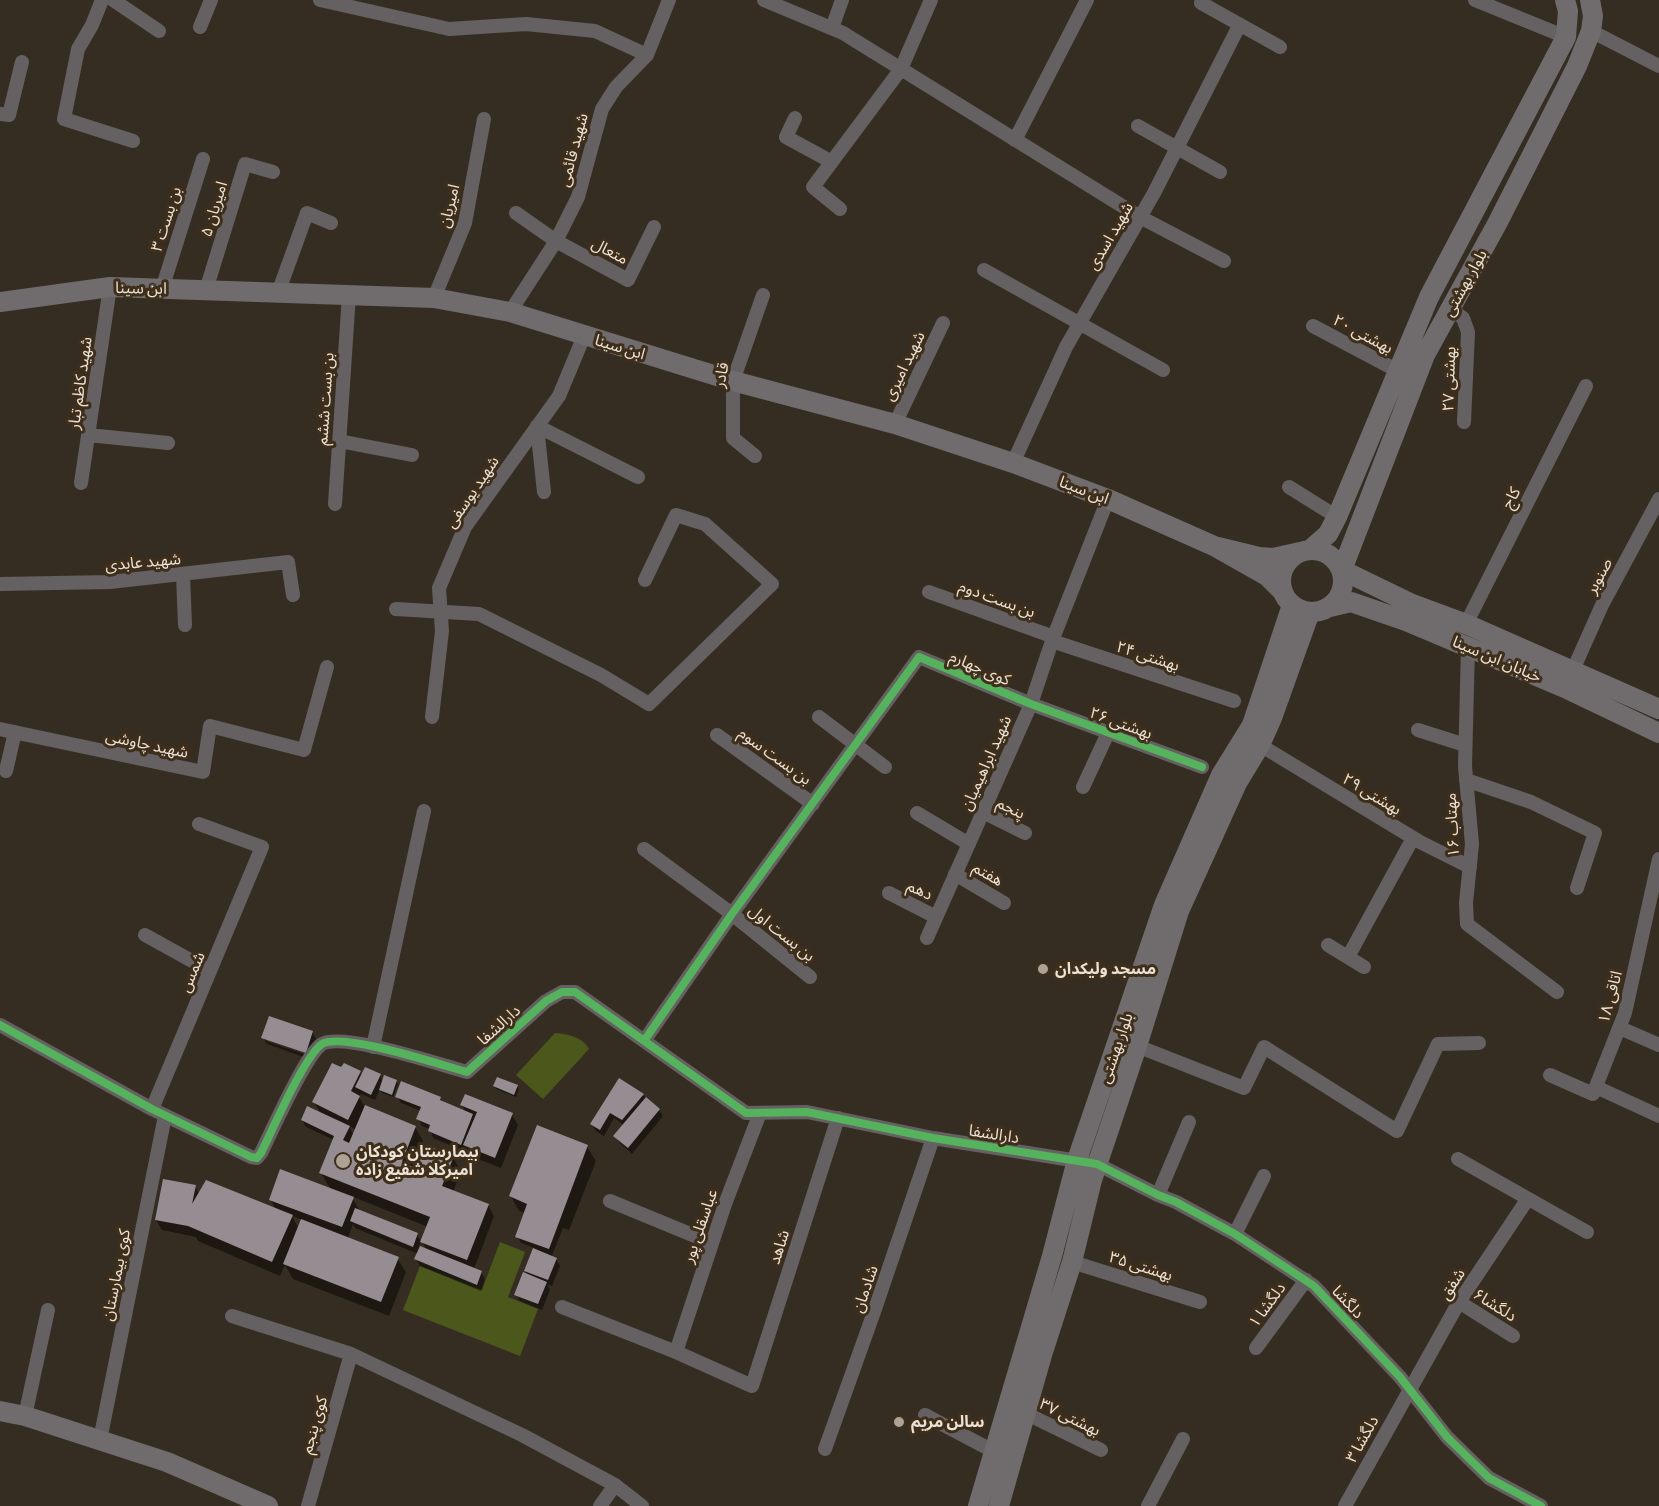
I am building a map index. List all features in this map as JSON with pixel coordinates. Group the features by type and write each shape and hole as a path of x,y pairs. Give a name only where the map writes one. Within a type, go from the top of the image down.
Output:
{"main road":[{"name":"بلوار بهشتی","path":"1305,550 1328,534 1337,517 1429,297 1566,37 1568,11 1565,0"},
{"name":"بلوار بهشتی","path":"1342,570 1425,355 1498,222 1577,66 1591,31 1593,16 1590,0"},
{"name":"ابن سینا","path":"0,302 110,287 434,298 510,312 733,381 895,424 1013,463 1108,499 1214,546"},
{"path":"1429,297 1450,309"},
{"path":"1214,546 1259,557 1273,558 1305,550 1326,552 1333,556 1342,570 1344,578 1341,594 1330,607 1295,603 1267,576 1214,546"},
{"path":"1295,603 1282,573 1292,557 1305,550"},
{"name":"خیابان ابن سینا","path":"1342,570 1468,647 1565,688 1659,733"},
{"name":"خیابان ابن سینا","path":"1330,607 1351,602 1466,624 1659,709"},
{"name":"بلوار بهشتی","path":"999,1506 1072,1262 1097,1164 1137,1046 1167,920 1237,783 1260,745 1272,718 1295,603"},
{"name":"بلوار بهشتی","path":"978,1506 1046,1277 1077,1160 1221,775 1252,725 1295,603"},
{"path":"0,1411 25,1416 166,1462 235,1499 268,1506"}],"street":[{"path":"102,0 92,25 78,48 64,119 133,141"},
{"path":"113,0 159,31"},
{"path":"200,27 211,0"},
{"path":"320,0 449,29 526,24 595,31 647,55"},
{"name":"شهید قائمی","path":"510,312 556,241 578,197 602,109 616,87 647,55 669,0"},
{"path":"764,0 843,33 1140,217 1224,261"},
{"path":"832,28 842,0"},
{"path":"840,209 813,187 902,69 931,0"},
{"path":"1015,140 1088,0"},
{"path":"1475,0 1566,37"},
{"path":"1201,3 1280,47"},
{"name":"شهید اسدی","path":"1013,463 1066,347 1140,217 1239,26"},
{"path":"1591,31 1659,66"},
{"path":"0,114 9,115 22,62"},
{"name":"امیریان","path":"434,298 465,223 484,118"},
{"path":"795,118 786,137 832,162"},
{"path":"1138,126 1220,172"},
{"name":"بن بست ۳","path":"162,289 203,159"},
{"name":"امیریان ۵","path":"206,290 245,164 273,172"},
{"path":"278,293 307,213 331,223"},
{"path":"516,213 556,241"},
{"name":"متعال","path":"556,241 628,280 654,227"},
{"path":"984,270 1163,370"},
{"name":"شهید کاظم تبار","path":"81,483 110,287"},
{"name":"بن بست ششم","path":"335,504 349,295"},
{"name":"قادر","path":"755,456 733,438 733,381 763,295"},
{"name":"بهشتی ۲۷","path":"1450,309 1463,318 1468,332 1464,422"},
{"name":"شهید امیری","path":"895,424 943,323"},
{"name":"بهشتی ۲۰","path":"1313,326 1398,371"},
{"name":"شهید یوسفی","path":"432,717 442,631 439,588 465,527 559,396 585,336"},
{"name":"کاج","path":"1466,624 1586,386"},
{"path":"537,426 638,477"},
{"path":"537,426 544,492"},
{"path":"88,435 168,443"},
{"path":"339,441 412,454"},
{"path":"1289,487 1337,517"},
{"name":"شهید ابراهیمیان","path":"927,938 1031,704 1053,639 1108,499"},
{"name":"صنوبر","path":"1573,670 1602,604 1659,499"},
{"path":"396,609 479,614 601,675 649,704 772,584 705,524 676,515 645,580"},
{"name":"شهید عابدی","path":"0,584 110,582 288,562 293,595"},
{"path":"183,575 185,625"},
{"name":"بن بست دوم","path":"929,592 1053,639"},
{"name":"بهشتی ۲۴","path":"1053,639 1234,701"},
{"name":"مهتاب ۱۶","path":"1468,647 1465,745 1472,844 1466,903 1467,924 1557,992"},
{"name":"کوی چهارم","path":"856,744 919,657 1031,704"},
{"name":"شهید چاوشی","path":"0,729 203,772 210,726 304,750 327,667"},
{"name":"بهشتی ۲۶","path":"1031,704 1202,767"},
{"path":"819,717 885,767"},
{"path":"1418,730 1465,745"},
{"path":"6,771 15,732"},
{"path":"1083,787 1108,732"},
{"name":"بن بست سوم","path":"717,735 813,804"},
{"path":"644,1041 732,914 856,744"},
{"name":"بهشتی ۲۹","path":"1260,745 1413,838 1470,867"},
{"path":"1466,780 1531,802 1595,833 1577,888"},
{"path":"373,1047 424,811"},
{"name":"پنجم","path":"983,812 1025,833"},
{"path":"917,813 969,843"},
{"name":"شمس","path":"152,1109 262,847 199,824"},
{"path":"1348,957 1413,838"},
{"path":"644,849 732,914"},
{"name":"اتاقی ۱۸","path":"1596,1087 1625,1013 1659,859"},
{"name":"هفتم","path":"955,874 1004,903"},
{"name":"دهم","path":"889,893 936,917"},
{"name":"بن بست اول","path":"732,914 810,977"},
{"path":"145,935 210,970"},
{"path":"1328,945 1364,967"},
{"name":"دارالشفا","path":"0,1025 165,1116 257,1158 309,1059 322,1045 333,1041 344,1041 467,1072 546,1001 562,992 575,992 746,1113 807,1112 933,1137 1097,1164"},
{"path":"1620,1028 1659,1045"},
{"path":"1137,1046 1244,1088 1264,1047 1397,1131 1438,1044 1479,1043"},
{"path":"1550,1075 1593,1094 1596,1087 1659,1116"},
{"name":"عباسقلی پور","path":"676,1352 725,1204 760,1113"},
{"name":"کوی بیمارستان","path":"100,1440 165,1116"},
{"name":"شاهد","path":"676,1352 752,1386 838,1118"},
{"path":"1158,1195 1189,1122"},
{"name":"شادمان","path":"825,1449 933,1137"},
{"path":"1458,1159 1587,1232"},
{"name":"دلگشا","path":"1097,1164 1176,1202 1235,1234 1314,1286 1409,1389 1447,1437 1489,1478 1517,1500 1541,1506"},
{"path":"1235,1234 1264,1176"},
{"name":"شفق","path":"1409,1389 1459,1302 1527,1200"},
{"path":"610,1201 712,1243"},
{"name":"بهشتی ۳۵","path":"1072,1262 1200,1302"},
{"name":"دلگشا ۱","path":"1256,1348 1305,1280"},
{"name":"دلگشا۶","path":"1459,1302 1513,1336"},
{"path":"562,1307 676,1352"},
{"path":"25,1416 48,1310"},
{"path":"232,1316 351,1354 522,1435 615,1485 642,1506"},
{"name":"کوی پنجم","path":"308,1506 351,1354"},
{"name":"دلگشا ۳","path":"1345,1506 1409,1389"},
{"name":"بهشتی ٣٧","path":"1025,1413 1101,1450"},
{"path":"925,1415 993,1451"},
{"path":"1148,1506 1183,1439"},
{"path":"600,1506 615,1485"}],"green space":[{"path":"555,1033 579,1039 589,1049 543,1099 516,1075"},
{"path":"500,1242 525,1252 508,1297 538,1309 520,1356 403,1310 420,1266 482,1290"}],"building":[{"path":"269,1016 313,1031 306,1053 261,1038"},
{"path":"332,1063 341,1067 344,1063 361,1071 351,1091 360,1096 348,1120 312,1102"},
{"path":"365,1067 381,1074 371,1095 355,1087"},
{"path":"384,1075 397,1080 392,1095 379,1090"},
{"path":"497,1077 518,1085 514,1095 493,1086"},
{"path":"619,1078 644,1094 622,1120 610,1113 600,1130 590,1124"},
{"path":"401,1081 441,1097 440,1100 473,1114 461,1145 428,1131 430,1125 416,1119 421,1107 395,1097"},
{"path":"465,1094 513,1113 495,1158 463,1145 477,1112 460,1105"},
{"path":"646,1097 660,1109 628,1148 613,1136"},
{"path":"365,1105 416,1126 402,1162 413,1167 423,1144 454,1156 442,1186 489,1204 467,1260 420,1242 430,1217 319,1173 334,1136 301,1120 307,1106 350,1126 343,1140 349,1143"},
{"path":"537,1125 588,1145 549,1249 515,1237 527,1204 509,1196"},
{"path":"280,1169 354,1197 342,1227 269,1200"},
{"path":"163,1179 196,1185 192,1204 206,1180 293,1215 272,1262 188,1226 155,1220"},
{"path":"355,1208 418,1233 413,1247 350,1221"},
{"path":"301,1219 399,1257 381,1302 283,1264"},
{"path":"420,1246 482,1271 477,1285 414,1259"},
{"path":"533,1248 557,1258 548,1280 524,1271"},
{"path":"523,1272 547,1282 538,1304 514,1295"}],"cycle path":[{"path":"644,1041 732,914 919,657 1031,704 1202,767"},
{"path":"0,1025 152,1109 257,1158 298,1078 322,1044 333,1041 350,1042 467,1072 546,1001 562,992 575,992 746,1113 807,1112 933,1138 1097,1164 1176,1202 1235,1234 1314,1286 1400,1377 1447,1437 1489,1478 1541,1506"}],"place":[{"name":"مسجد ولیکدان","path":"1043,969"},
{"name":"بیمارستان کودکان امیرکلا شفیع زاده","path":"343,1161"},
{"name":"سالن مریم","path":"899,1422"}]}
